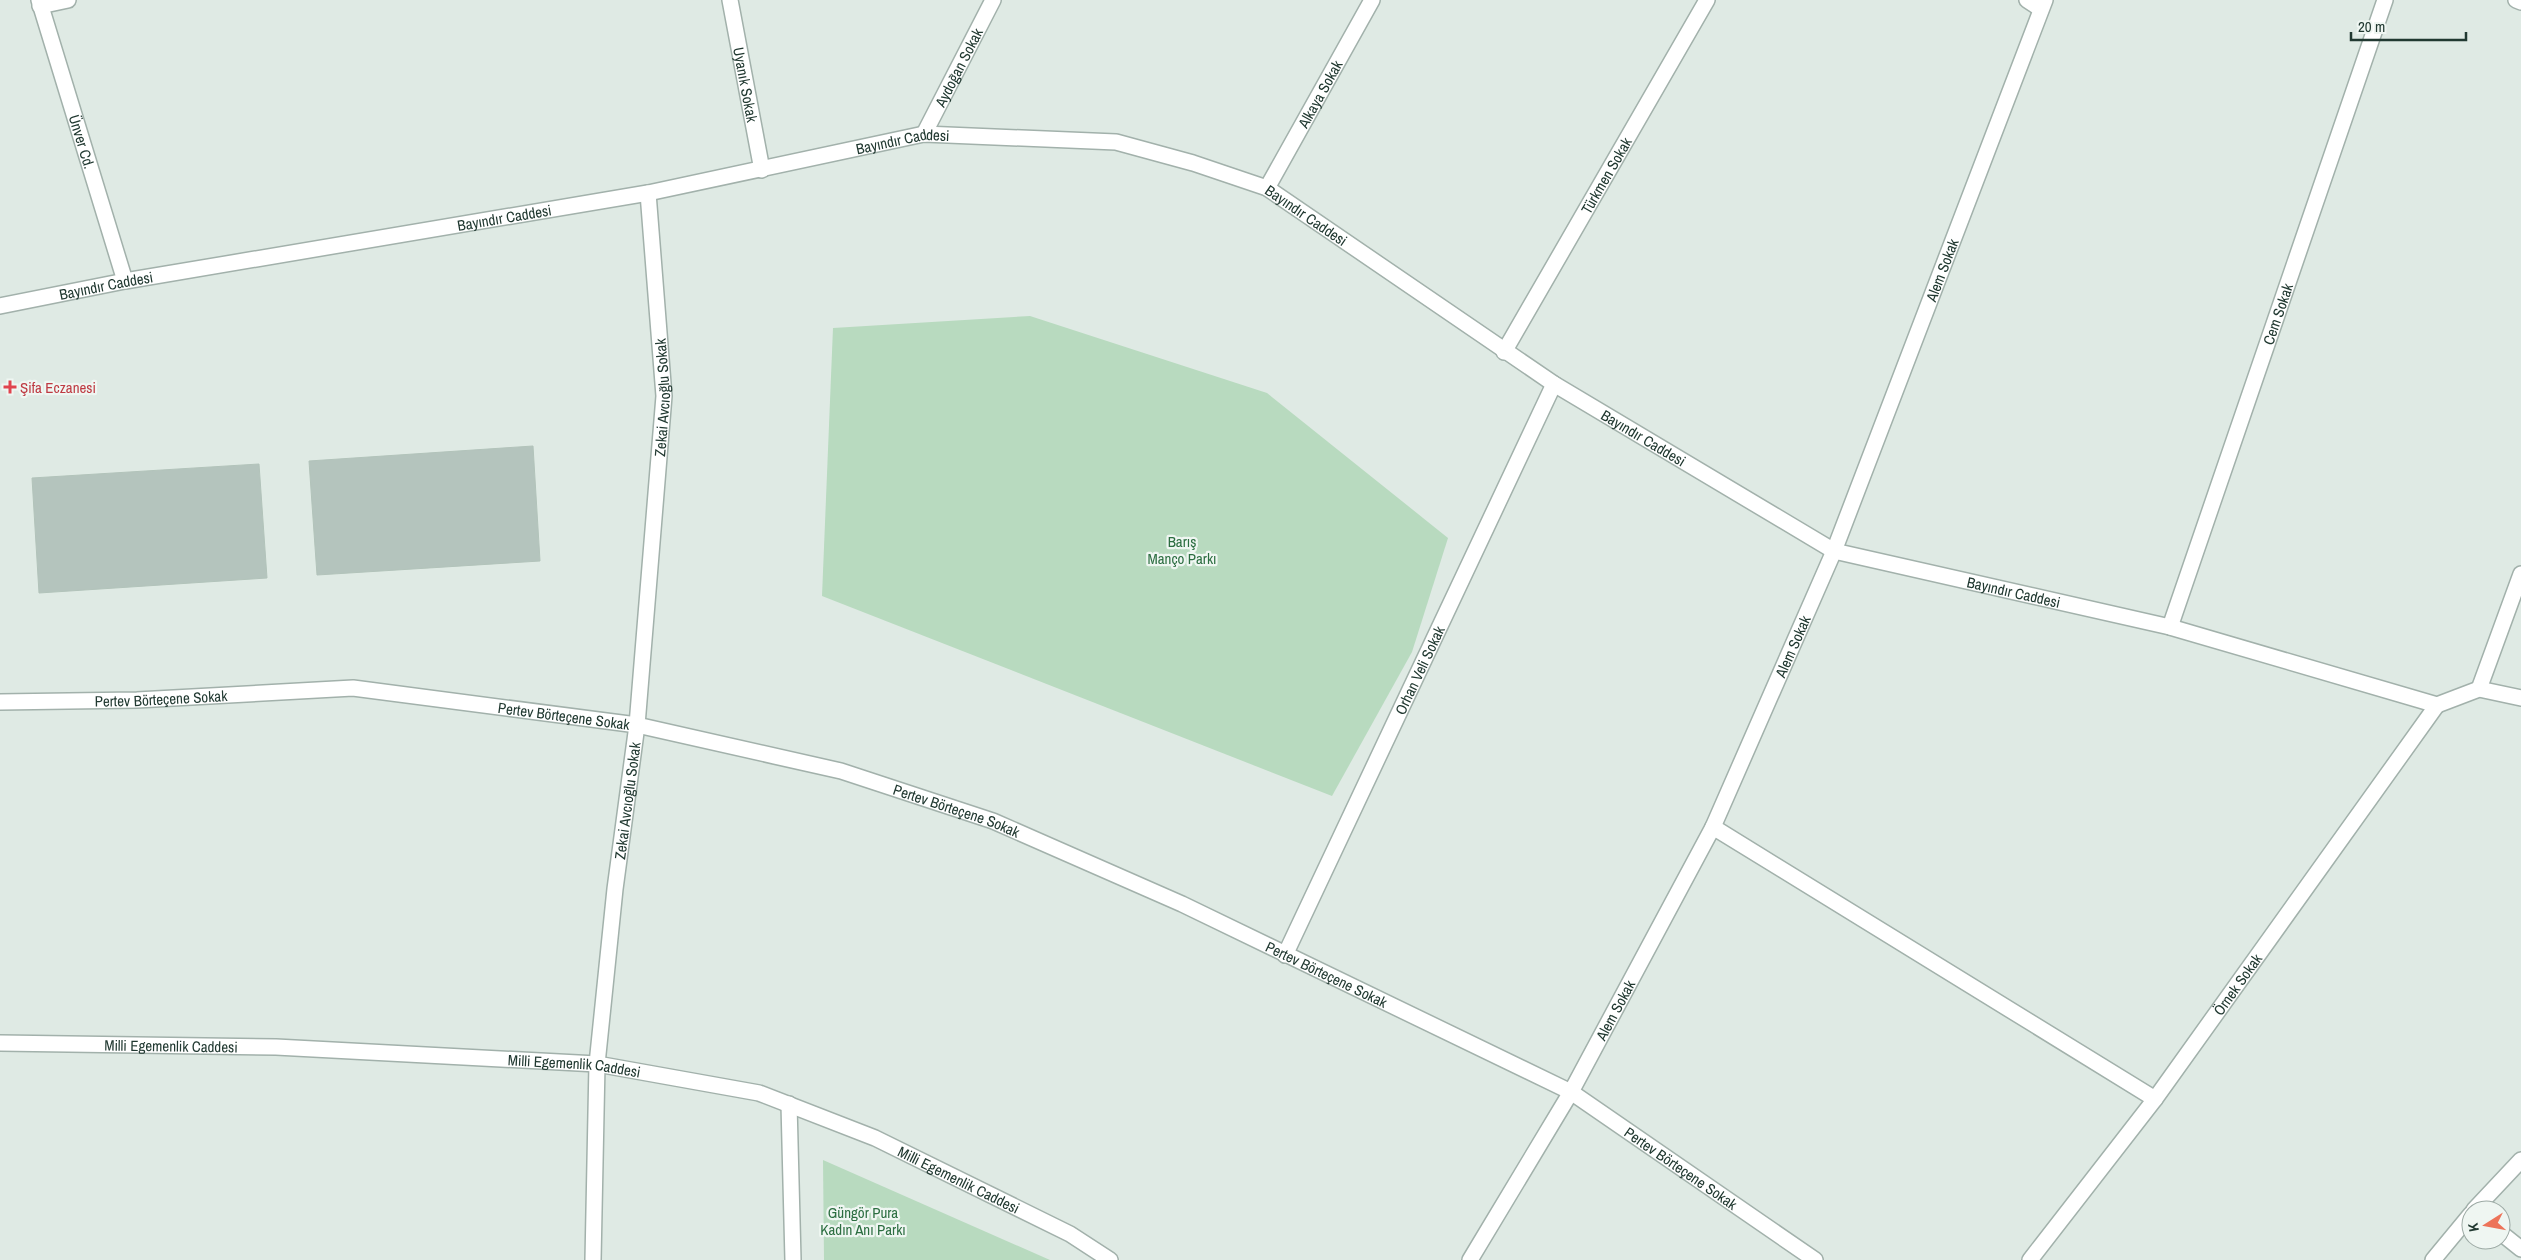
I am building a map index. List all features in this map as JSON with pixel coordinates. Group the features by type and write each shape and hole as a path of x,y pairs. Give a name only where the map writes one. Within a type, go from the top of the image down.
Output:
{"street":[{"path":"40,3 68,0"},
{"name":"Uyanık Sokak","path":"730,0 762,170"},
{"name":"Aydoğan Sokak","path":"924,134 993,0"},
{"name":"Alkaya Sokak","path":"1267,188 1372,0"},
{"name":"Türkmen Sokak","path":"1504,352 1707,0"},
{"path":"2026,0 2043,5"},
{"name":"Cem Sokak","path":"2170,627 2385,0"},
{"path":"2516,0 2521,2"},
{"name":"Ünver Cd.","path":"40,3 125,281"},
{"name":"Alem Sokak","path":"1470,1260 1571,1092 1713,827 1834,551 2043,5"},
{"name":"Bayındır Caddesi","path":"0,306 125,281 648,193 924,134 1116,142 1193,163 1267,188 1504,352 1554,384 1834,551 2170,627 2437,705"},
{"name":"Zekai Avcıoğlu Sokak","path":"593,1260 597,1064 615,889 637,725 664,396 648,193"},
{"name":"Orhan Veli Sokak","path":"1285,955 1554,384"},
{"path":"2479,689 2521,574"},
{"name":"Pertev Börteçene Sokak","path":"0,702 137,700 353,688 637,725 841,771 993,821 1182,904 1571,1092 1815,1260"},
{"path":"2437,705 2479,689 2521,698"},
{"name":"Örnek Sokak","path":"2030,1260 2155,1099 2437,705"},
{"path":"1713,827 2155,1099"},
{"name":"Milli Egemenlik Caddesi","path":"0,1043 276,1046 597,1064 759,1093 884,1142 1070,1234 1110,1260"},
{"path":"789,1104 793,1260"},
{"path":"2483,1200 2521,1160"},
{"path":"2433,1260 2461,1226"},
{"path":"2511,1241 2521,1249"}],"green space":[{"name":"Barış Manço Parkı","path":"1030,316 1267,393 1448,538 1412,652 1332,796 822,596 833,328"},
{"name":"Güngör Pura Kadın Anı Parkı","path":"823,1160 1050,1260 824,1260"}],"building":[{"path":"533,446 540,561 317,575 309,461"},
{"path":"259,464 267,578 39,593 32,478"}],"place":[{"name":"Şifa Eczanesi","path":"10,387"}]}
